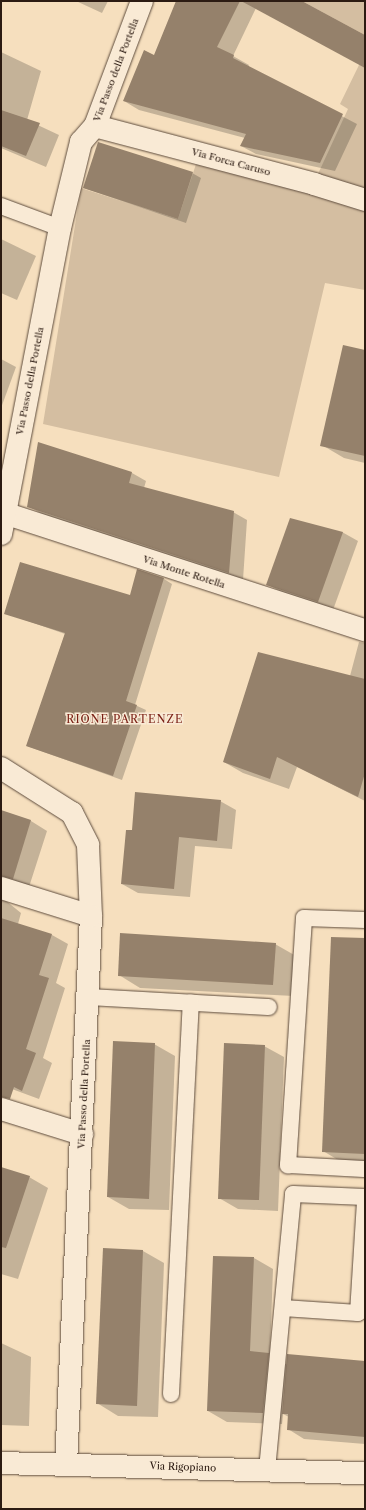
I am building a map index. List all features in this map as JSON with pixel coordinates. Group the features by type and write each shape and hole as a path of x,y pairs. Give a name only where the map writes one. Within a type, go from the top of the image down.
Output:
{"street":[{"name":"Via Passo della Portella","path":"2,520 60,228 81,142 95,126 142,1"},
{"name":"Via Forca Caruso","path":"95,126 314,184 365,200"},
{"name":"Via Monte Rotella","path":"2,520 365,630"},
{"name":"Via Passo della Portella","path":"1,768 72,813 88,845 91,916 66,1464"},
{"path":"1,888 91,916"},
{"path":"1,1109 82,1134"},
{"name":"Via Rigopiano","path":"1,1463 365,1473"}],"lane":[{"path":"1,206 60,228"},
{"path":"365,920 304,918 288,1165 365,1169"},
{"path":"88,997 269,1007"},
{"path":"171,1394 192,1003"},
{"path":"268,1470 293,1194 365,1196"},
{"path":"283,1308 358,1313 365,1202"}],"shaded area":[{"path":"302,1 365,1 365,35"},
{"path":"365,61 365,193 317,176 348,109 340,104 359,65"},
{"path":"197,161 365,210 365,290 325,283 279,477 43,424 81,188 178,219"}],"building":[{"path":"176,1 240,1 217,47 234,55 233,58 343,114 320,163 240,146 246,134 123,101 144,50 154,55"},
{"path":"241,1 302,1 365,35 365,68"},
{"path":"1,110 40,123 26,156 1,146"},
{"path":"98,142 193,172 178,219 83,188"},
{"path":"343,345 365,350 365,456 320,446"},
{"path":"38,442 132,472 129,483 234,511 229,573 27,507"},
{"path":"290,518 343,532 318,602 266,585"},
{"path":"20,562 130,595 137,569 164,578 126,701 137,705 113,776 26,746 65,633 4,614"},
{"path":"258,652 365,679 365,773 358,797 277,757 270,779 223,762"},
{"path":"135,792 221,800 217,841 179,837 174,889 121,884 126,830 132,830"},
{"path":"1,810 31,820 13,879 1,876"},
{"path":"1,918 52,934 39,975 49,978 26,1049 36,1053 22,1091 14,1087 10,1099 1,1097"},
{"path":"120,933 276,943 273,985 118,976"},
{"path":"331,937 365,938 365,1154 322,1152"},
{"path":"113,1041 155,1043 149,1199 107,1197"},
{"path":"224,1043 265,1045 259,1200 218,1199"},
{"path":"1,1167 30,1176 6,1248 1,1247"},
{"path":"103,1248 143,1250 137,1406 96,1404"},
{"path":"213,1256 254,1257 250,1351 269,1353 263,1413 207,1411"},
{"path":"287,1354 365,1361 365,1437 287,1430 288,1414 282,1414"}],"district":[{"name":"RIONE PARTENZE","path":"125,719"}]}
